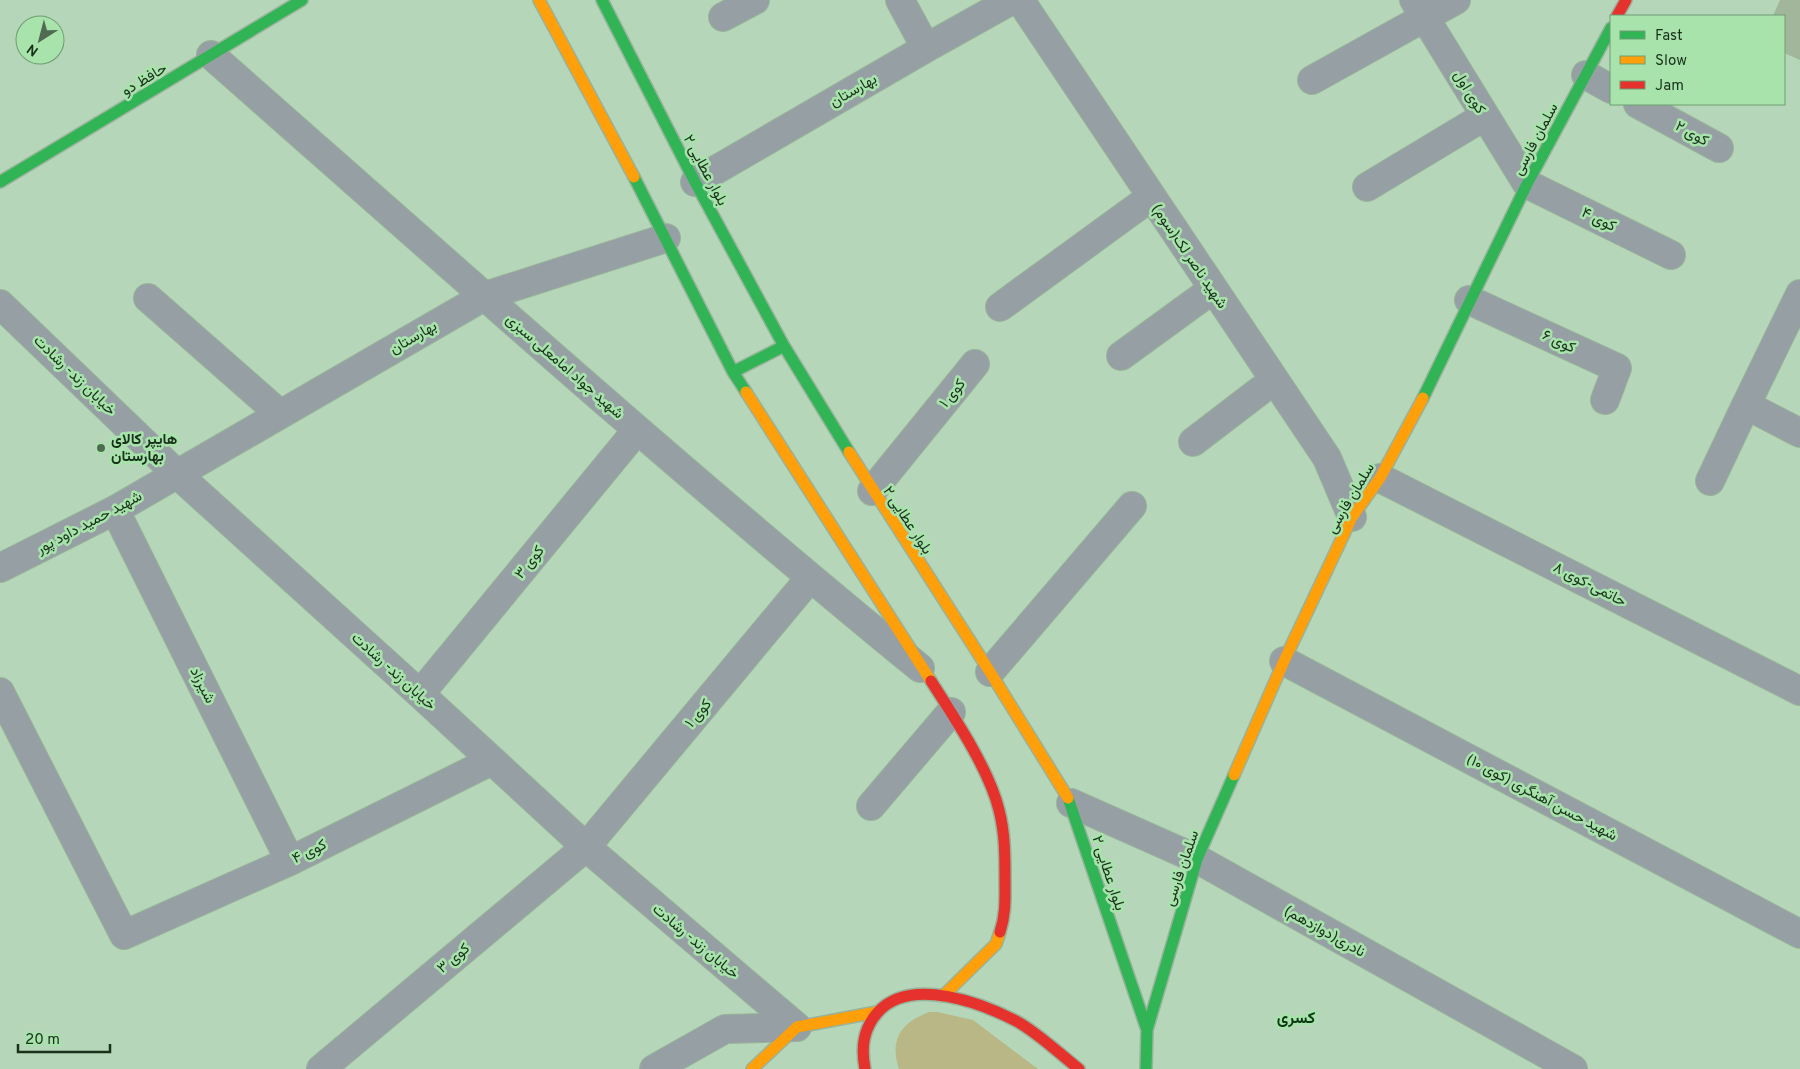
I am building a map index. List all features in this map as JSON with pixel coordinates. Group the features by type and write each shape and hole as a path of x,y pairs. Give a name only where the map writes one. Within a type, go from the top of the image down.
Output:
{"street":[{"name":"حافظ دو","path":"0,182 302,0"},
{"path":"539,0 666,238 733,372 951,712 985,772 999,809 1006,846 1005,916 996,944 943,996"},
{"name":"بلوار عطایی ۲","path":"602,0 695,182 784,346 872,491 990,672 1071,803 1097,886 1147,1030 1146,1069"},
{"path":"722,17 755,0"},
{"path":"900,0 926,48"},
{"name":"بهارستان","path":"695,182 1012,0"},
{"name":"شهید ناصر لک(سوم)","path":"1020,0 1327,458 1352,517"},
{"path":"1312,80 1419,8 1456,0"},
{"path":"1618,15 1626,0"},
{"name":"کوی اول","path":"1419,8 1527,184"},
{"name":"سلمان فارسی","path":"1147,1030 1197,859 1284,661 1352,517 1380,478 1410,424 1527,184 1610,30"},
{"name":"شهید جواد امامعلی سبزی","path":"211,55 637,430 810,578 924,670"},
{"path":"1586,75 1610,88"},
{"name":"کوی ۲","path":"1640,105 1719,148"},
{"path":"1367,187 1485,116"},
{"name":"کوی ۴","path":"1527,184 1671,255"},
{"path":"1000,307 1151,197"},
{"name":"بهارستان","path":"177,474 485,296 666,238"},
{"path":"1121,356 1213,289"},
{"path":"1710,482 1800,294"},
{"path":"148,298 280,414"},
{"name":"کوی ۶","path":"1469,300 1617,368 1606,400"},
{"name":"خیابان زند- رشادت","path":"0,304 177,474 420,694 586,848 797,1027"},
{"path":"733,372 784,346"},
{"name":"کوی ۱","path":"872,491 975,364"},
{"path":"1192,442 1274,380"},
{"path":"1746,404 1800,434"},
{"name":"کوی ۳","path":"420,694 637,430"},
{"name":"شهید حمید داود پور","path":"0,568 115,510 177,474"},
{"name":"حاتمی-کوی ۸","path":"1380,478 1800,691"},
{"path":"990,672 1132,506"},
{"name":"شیرزاد","path":"115,510 290,861"},
{"name":"کوی ۱","path":"586,848 810,578"},
{"name":"شهید حسن آهنگری (کوی ۱۰)","path":"1284,661 1800,934"},
{"name":"کوی ۴","path":"0,692 124,936 290,861 491,761"},
{"path":"871,806 951,712"},
{"name":"نادری(دوازدهم)","path":"1071,803 1197,859 1557,1065"},
{"name":"کوی ۳","path":"321,1069 586,848"},
{"path":"864,1069 862,1051 865,1031 877,1012 894,1000 917,994 943,996 974,1004 1020,1023 1079,1069"},
{"path":"654,1069 725,1029 797,1027 877,1012"},
{"path":"752,1069 797,1027"}],"shaded area":[{"path":"929,1012 973,1020 1038,1069 899,1069 896,1049 900,1033 911,1021"}],"building":[{"path":"1780,0 1800,0 1800,60 1785,53 1785,15 1773,15"}],"traffic: fast":[{"path":"0,182 302,0"},
{"path":"602,0 695,182 784,346 849,452"},
{"path":"1423,398 1527,184 1610,30"},
{"path":"634,177 733,372 746,392"},
{"path":"733,372 784,346"},
{"path":"1147,1030 1197,859 1234,775"},
{"path":"1068,798 1147,1030 1146,1069"}],"traffic: slow":[{"path":"539,0 634,177"},
{"path":"746,392 931,681"},
{"path":"1234,775 1284,661 1352,517 1380,478 1423,398"},
{"path":"849,452 1068,798"},
{"path":"943,996 996,944 1000,932"},
{"path":"752,1069 797,1027 877,1012"}],"traffic: jam":[{"path":"1618,15 1626,0"},
{"path":"931,681 979,761 999,810 1005,853 1005,906 1000,932"},
{"path":"865,1069 864,1039 873,1018 892,1001 909,996 927,994 967,1001 986,1007 1018,1022 1079,1069"}],"place":[{"name":"هایپر کالای بهارستان","path":"101,448"}],"district":[{"name":"کسری","path":"1296,1017"}]}
